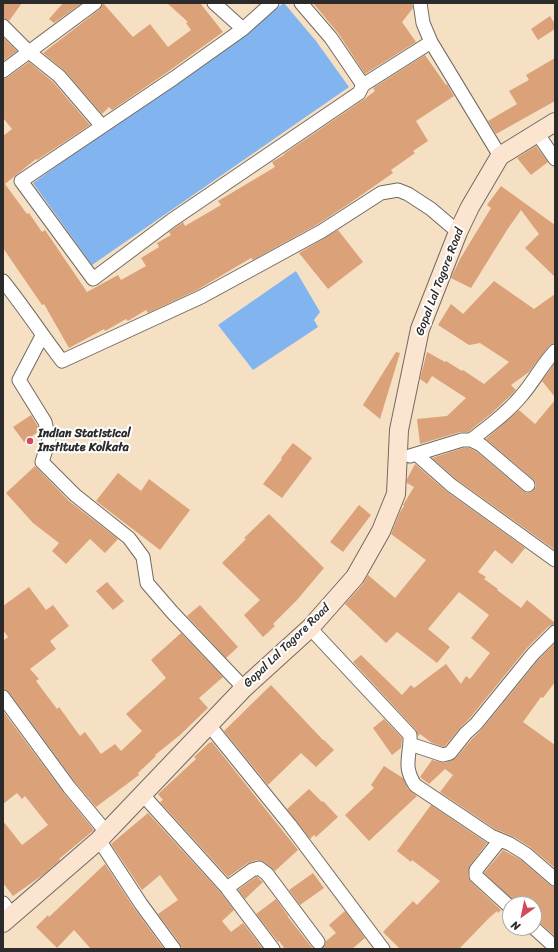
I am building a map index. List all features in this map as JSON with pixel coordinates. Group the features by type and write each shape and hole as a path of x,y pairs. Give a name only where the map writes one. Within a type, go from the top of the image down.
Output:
{"street":[{"path":"3,71 95,3"},
{"path":"214,3 243,28"},
{"path":"272,3 243,28 127,110 21,181 93,279 172,220 359,93 363,85 432,42"},
{"path":"301,3 331,38 363,85"},
{"path":"420,3 423,23 432,42 500,156"},
{"path":"3,26 29,52 59,76 101,126"},
{"name":"Gopal Lal Tagore Road","path":"6,914 103,837 244,688 310,628 355,577 381,531 396,494 399,430 420,329 458,232 470,207 500,156 555,122"},
{"path":"537,133 555,159"},
{"path":"3,281 22,305 42,336 62,362 201,297 322,230 381,193 398,190 408,194 430,209 458,232"},
{"path":"42,336 19,380 45,422 49,440 42,462 75,494 129,538 143,557 147,583 172,612 244,688"},
{"path":"471,440 508,410 523,394 555,351"},
{"path":"398,460 462,440 471,440 491,453 528,485"},
{"path":"416,454 451,484 555,560"},
{"path":"310,628 410,735 407,765 409,776 415,785 491,836 510,844 526,854 555,879"},
{"path":"410,744 443,756 450,753 466,733 476,724 533,654 555,632"},
{"path":"3,697 69,787 103,837 141,904 174,949"},
{"path":"209,725 290,825 382,949"},
{"path":"143,795 227,888 273,949"},
{"path":"500,840 476,870 476,876 502,900"},
{"path":"227,888 252,870 259,868 267,874 318,942"},
{"path":"542,935 555,947"}],"water":[{"path":"284,3 316,41 349,87 92,265 33,183"},
{"path":"296,271 320,312 314,320 318,327 253,370 218,325"}],"building":[{"path":"3,3 22,3 9,21 3,18"},
{"path":"63,3 82,3 54,23 49,19"},
{"path":"103,3 133,37 150,24 168,47 191,30 186,23 188,22 167,3 200,3 223,32 112,110 109,107 102,114 65,71 43,53 100,9"},
{"path":"313,3 412,3 413,8 402,22 416,42 365,74 338,33"},
{"path":"550,16 555,24 555,29 538,40 531,29"},
{"path":"3,37 17,51 3,61"},
{"path":"425,55 446,85 447,84 454,96 416,121 428,141 413,151 415,153 391,170 393,173 318,224 253,260 251,258 197,290 148,313 146,310 128,321 126,319 105,331 104,329 69,348 44,304 42,305 3,248 3,136 12,129 3,118 3,79 29,62 53,82 90,125 37,160 36,159 5,184 27,214 29,213 42,232 45,230 87,292 118,275 121,280 146,266 141,258 159,247 157,243 171,235 169,232 183,222 185,226 221,205 218,201 275,167 272,162 363,100 375,91 373,88"},
{"path":"555,58 555,101 496,134 488,121 517,104 509,91 529,80 526,75"},
{"path":"536,146 548,162 531,175 517,158"},
{"path":"501,186 555,225 555,277 525,248 539,234 521,210 471,288 451,278 460,259 491,208 487,205"},
{"path":"338,230 363,262 328,289 299,253"},
{"path":"494,281 534,309 555,294 555,343 549,346 529,372 511,385 516,390 492,413 468,432 460,432 420,444 417,419 447,416 466,398 432,376 427,384 420,379 427,352 462,371 463,370 484,384 509,362 480,343 469,345 438,325 451,304 463,314"},
{"path":"396,352 400,353 380,419 363,405"},
{"path":"555,363 555,397 542,381"},
{"path":"555,400 555,550 456,479 432,458 463,448 469,448 477,452 523,491 527,493 531,492 536,487 536,483 533,479 486,439 519,410 535,424"},
{"path":"31,415 39,431 24,442 13,427"},
{"path":"293,443 312,458 282,498 263,484"},
{"path":"415,464 446,491 525,548 512,564 495,550 478,572 486,577 484,579 498,589 497,590 521,608 527,600 555,623 549,626 527,648 470,718 443,747 432,743 420,734 418,736 416,730 353,662 361,655 402,695 411,685 414,688 446,664 461,684 466,676 470,679 490,653 471,638 489,615 459,592 428,629 450,647 437,663 397,632 386,643 345,604 363,584 368,575 395,598 426,560 391,534 404,506 403,505 414,487 407,483 407,479"},
{"path":"35,466 69,501 118,539 105,553 90,539 66,564 52,551 59,543 33,523 6,493"},
{"path":"118,473 141,491 149,479 190,510 160,550 96,501"},
{"path":"359,505 371,515 343,552 330,542"},
{"path":"269,514 324,568 297,600 273,624 275,626 263,637 244,615 260,600 222,563 246,539 244,538"},
{"path":"107,582 124,601 113,610 96,591"},
{"path":"29,587 46,610 53,605 69,626 50,641 56,649 30,669 39,679 36,681 57,709 59,707 80,736 85,732 101,754 115,744 121,751 142,731 126,714 166,678 151,660 181,633 223,677 199,698 208,708 180,735 155,755 156,756 138,773 139,775 96,807 75,782 9,692 3,689 3,641 8,637 3,630 3,606"},
{"path":"200,605 238,647 226,658 187,616"},
{"path":"555,643 555,682 543,698 541,697 523,722 555,745 555,868 530,847 514,837 495,829 440,792 453,775 445,769 429,784 420,777 432,760 445,763 456,758 482,729 539,659"},
{"path":"271,685 334,750 316,767 301,753 268,785 224,731"},
{"path":"3,711 63,792 94,830 59,859 60,860 44,874 13,896 3,883 3,821 22,845 48,825 25,796 22,799 17,793 3,804"},
{"path":"384,719 402,738 401,748 392,755 373,728"},
{"path":"212,742 298,850 275,871 264,862 257,860 248,863 228,877 160,802 163,800 158,794 196,759 194,757"},
{"path":"384,766 403,778 408,789 417,796 369,841 345,815 374,788 371,785"},
{"path":"309,789 338,817 316,837 314,835 310,839 287,809"},
{"path":"431,805 487,843 470,865 468,876 471,882 501,910 498,913 497,911 488,919 459,949 400,949 383,932 413,901 417,905 440,881 412,860 411,862 397,851"},
{"path":"148,813 221,893 234,910 222,921 231,932 243,923 263,949 183,949 158,914 178,900 160,875 142,890 111,844"},
{"path":"503,850 521,860 550,885 555,887 555,936 542,925 542,896 508,896 484,873"},
{"path":"105,864 134,908 164,949 91,949 74,930 57,948 36,927 48,915 49,917"},
{"path":"313,873 324,888 300,905 289,890"},
{"path":"256,877 263,882 245,899 238,890"},
{"path":"276,899 313,949 285,949 256,914"},
{"path":"345,911 365,938 352,949 321,949 325,945 326,941 336,933 329,925"}],"place":[{"name":"Indian Statistical Institute Kolkata","path":"30,441"}]}
